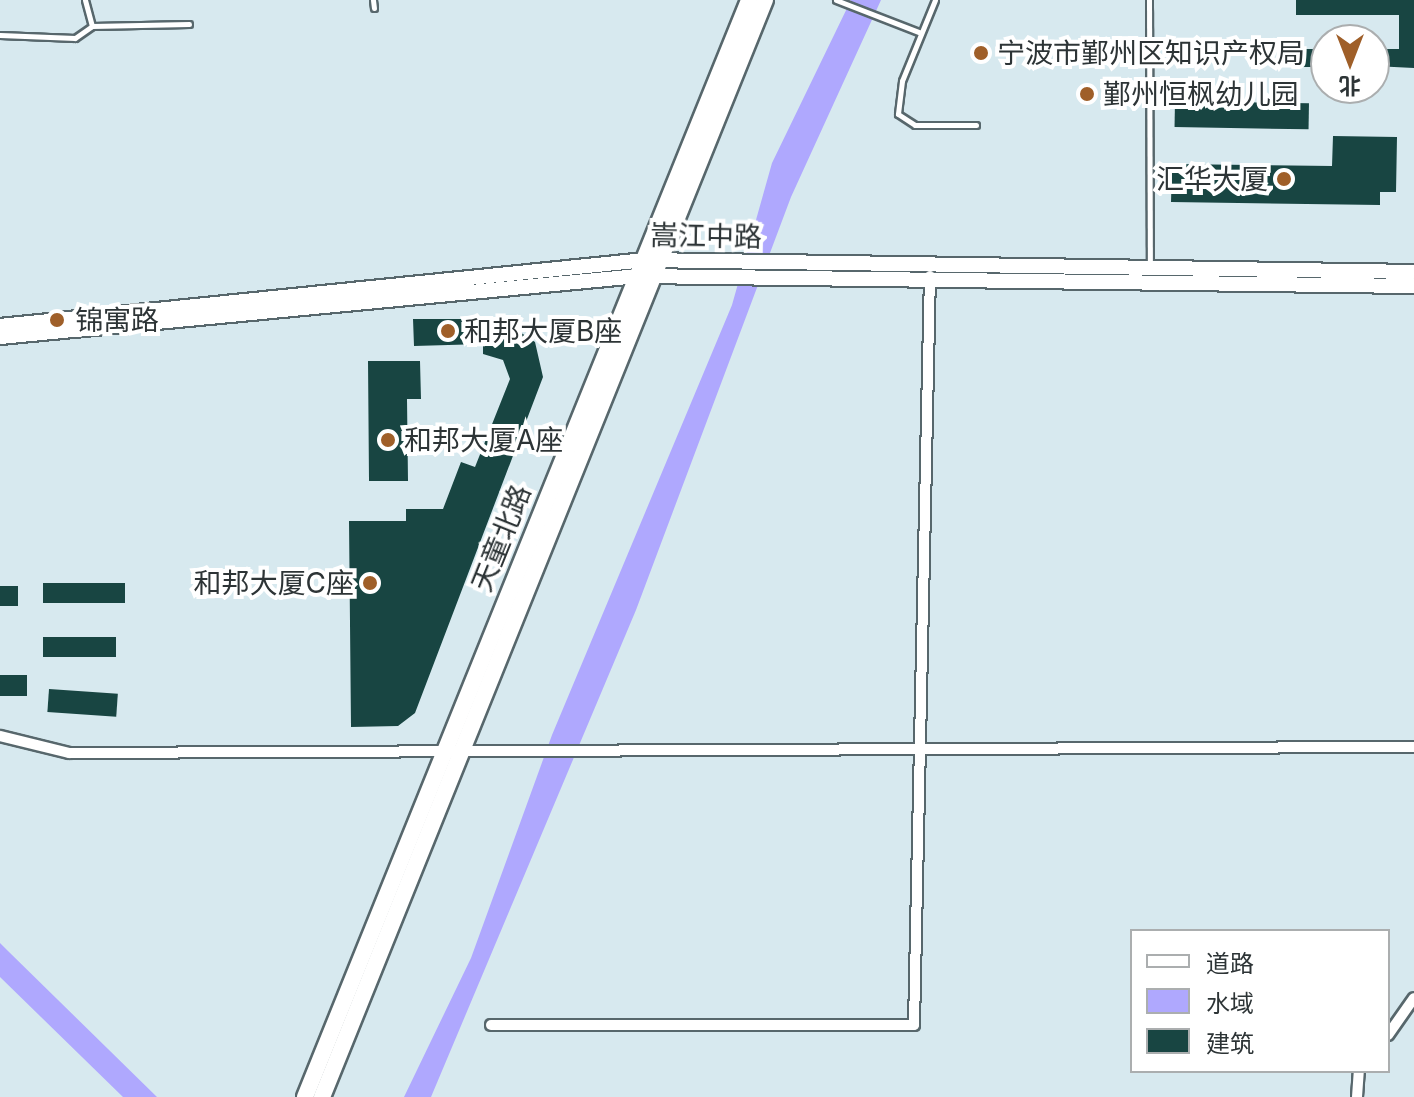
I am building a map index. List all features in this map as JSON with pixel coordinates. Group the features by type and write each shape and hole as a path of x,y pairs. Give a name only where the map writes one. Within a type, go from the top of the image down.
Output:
{"main road":[{"name":"天童北路","path":"322,1097 386,912 749,0"},
{"path":"450,749 660,268 765,0"},
{"name":"嵩江中路","path":"660,268 723,261 812,263 930,273 1150,268 1414,272"},
{"name":"嵩江中路","path":"0,337 642,268"},
{"name":"嵩江中路","path":"0,326 642,268 1414,286"},
{"name":"天童北路","path":"305,1097 450,767 450,749"}],"street":[{"path":"491,1025 914,1025 930,273"},
{"path":"0,736 69,753 450,749 616,753 918,746 1414,747"},
{"path":"1390,1032 1414,998"},
{"path":"1357,1097 1359,1073"}],"lane":[{"path":"85,0 92,26"},
{"path":"373,0 374,8"},
{"path":"836,0 921,33"},
{"path":"935,0 921,33 898,114 915,125 976,125"},
{"path":"1149,0 1150,268"},
{"path":"0,35 75,38 92,26 189,24"}],"water":[{"path":"851,0 881,0 791,197 636,610 431,1097 404,1097 471,958 552,735 732,305 772,163"},
{"path":"0,943 157,1097 123,1097 0,977"}],"building":[{"path":"1296,0 1414,0 1414,68 1390,67 1390,49 1399,49 1399,15 1296,15"},
{"path":"1295,49 1310,49 1310,67 1295,67"},
{"path":"1175,101 1309,103 1309,129 1175,127"},
{"name":"汇华大厦","path":"1333,136 1397,137 1396,192 1380,192 1380,205 1171,202 1172,164 1332,166"},
{"path":"413,319 500,319 535,342 543,377 415,713 398,726 351,727 349,521 406,521 406,509 443,509 461,462 475,467 510,379 503,360 483,354 483,344 414,346"},
{"name":"和邦大厦A座","path":"368,361 420,361 421,399 407,399 408,481 369,481"},
{"path":"43,583 125,583 125,603 43,603"},
{"path":"0,586 18,586 18,606 0,606"},
{"path":"43,637 116,637 116,657 43,657"},
{"path":"0,675 27,675 27,696 0,696"},
{"path":"49,689 118,694 116,717 47,712"}],"place":[{"name":"宁波市鄞州区知识产权局","path":"981,53"},
{"name":"鄞州恒枫幼儿园","path":"1087,94"},
{"name":"汇华大厦","path":"1284,179"},
{"name":"锦寓路","path":"57,320"},
{"name":"和邦大厦B座","path":"448,331"},
{"name":"和邦大厦A座","path":"388,440"},
{"name":"和邦大厦C座","path":"370,583"}]}
